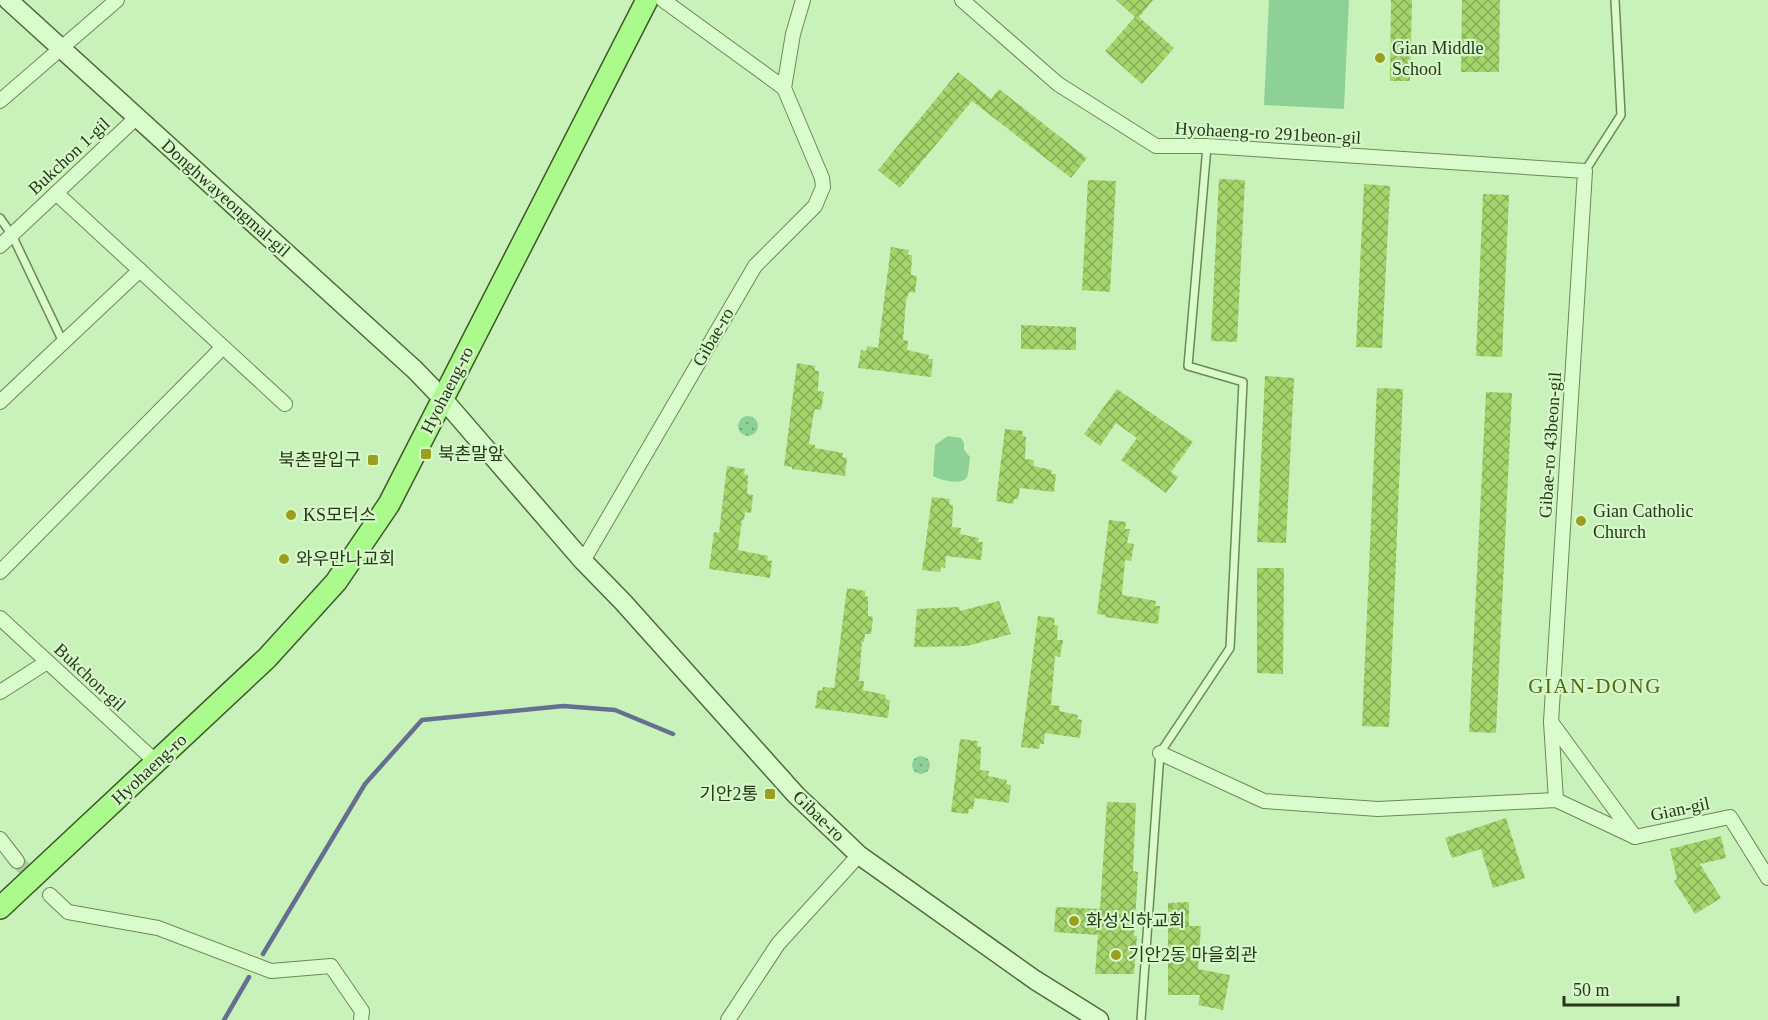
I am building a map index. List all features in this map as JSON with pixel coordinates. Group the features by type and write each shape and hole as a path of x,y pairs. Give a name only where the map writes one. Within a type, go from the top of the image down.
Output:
{"main road":[{"name":"Hyohaeng-ro","path":"0,908 267,658 336,582 389,504 646,0"}],"street":[{"name":"Donghwayeongmal-gil","path":"8,0 415,370 443,399"},
{"path":"663,0 784,88 793,34 803,0"},
{"name":"Hyohaeng-ro 291beon-gil","path":"963,0 1058,84 1156,146 1207,146 1585,171"},
{"path":"0,100 62,49 114,1"},
{"name":"Gibae-ro","path":"583,561 755,266 815,206 824,188 822,178 784,88"},
{"name":"Bukchon 1-gil","path":"0,246 137,117"},
{"name":"Gibae-ro 43beon-gil","path":"1556,800 1551,722 1585,171"},
{"path":"56,194 285,404"},
{"path":"0,402 140,270"},
{"path":"0,572 223,347"},
{"name":"Gibae-ro","path":"443,399 583,561 631,611 796,795 859,855 1035,980 1099,1020"},
{"name":"Bukchon-gil","path":"0,618 156,762"},
{"path":"0,692 47,662"},
{"name":"Gian-gil","path":"1551,722 1635,837 1730,817 1768,878"},
{"path":"1160,753 1264,801 1378,809 1556,800 1635,837"},
{"path":"0,839 17,861"},
{"path":"728,1020 778,944 859,855"},
{"path":"50,895 68,912 158,928 271,971 331,966 362,1011 361,1020"}],"lane":[{"path":"1585,171 1621,115 1615,0"},
{"path":"1141,1020 1160,753 1230,648 1243,381 1188,366 1207,146"},
{"path":"0,218 12,235 63,342"}],"green space":[{"path":"1269,0 1349,0 1344,109 1264,105"},
{"path":"748,416 755,419 758,426 755,433 748,436 741,433 738,426 741,419"},
{"path":"948,436 961,438 964,450 970,457 967,477 961,481 956,482 933,476 935,445"},
{"path":"921,756 927,759 930,765 927,771 921,774 915,771 912,765 915,759"}],"building":[{"path":"1116,0 1153,0 1139,17 1174,48 1142,84 1105,51 1135,17"},
{"path":"1391,0 1412,0 1410,81 1390,81"},
{"path":"1462,0 1500,0 1499,72 1461,72"},
{"path":"958,72 991,99 999,89 1087,158 1071,178 972,101 900,188 878,170"},
{"path":"1219,179 1245,180 1237,342 1211,341"},
{"path":"1088,180 1116,181 1110,292 1082,290"},
{"path":"1364,184 1390,186 1382,348 1356,347"},
{"path":"1483,194 1509,195 1502,357 1476,356"},
{"path":"891,247 909,250 908,255 912,255 911,275 917,276 915,293 909,292 906,301 903,340 908,341 907,350 929,355 928,359 933,359 931,377 858,368 861,350 866,351 867,346 878,348"},
{"path":"1021,325 1076,327 1076,350 1021,349"},
{"path":"797,363 815,366 815,371 819,371 818,391 824,392 821,410 815,409 809,444 815,445 815,448 843,453 842,457 847,458 845,476 784,466"},
{"path":"1265,376 1294,378 1286,543 1257,542"},
{"path":"1377,388 1403,389 1389,727 1362,726"},
{"path":"1117,389 1193,442 1171,472 1178,477 1166,493 1121,460 1137,438 1116,423 1100,446 1084,434"},
{"path":"1486,392 1512,393 1496,733 1469,732"},
{"path":"1005,429 1023,431 1022,436 1026,437 1025,459 1034,460 1033,466 1052,470 1051,474 1056,474 1054,492 1020,488 1018,499 1014,499 1013,504 996,501"},
{"path":"727,466 745,469 744,474 748,475 747,494 753,495 751,513 745,512 744,520 742,520 738,550 768,556 767,560 772,561 770,578 709,569 714,532 719,533"},
{"path":"932,497 950,499 949,504 953,505 952,527 961,528 960,534 979,538 978,542 983,542 981,560 946,556 945,568 941,567 940,572 922,570"},
{"path":"1109,520 1126,522 1125,529 1130,529 1127,543 1134,544 1131,561 1125,560 1122,595 1156,601 1155,606 1160,606 1158,624 1097,614"},
{"path":"1257,568 1284,568 1283,674 1257,673"},
{"path":"847,588 865,591 865,596 868,597 868,616 873,617 871,634 865,634 864,642 862,642 859,681 864,681 863,690 886,695 885,699 890,700 888,718 815,708 818,690 822,691 823,687 834,688"},
{"path":"999,601 1011,634 967,646 914,647 917,609 959,607 960,611"},
{"path":"1038,616 1055,618 1054,625 1058,626 1057,640 1063,640 1060,657 1055,656 1051,705 1060,706 1059,711 1078,715 1077,719 1082,720 1080,738 1045,733 1044,744 1040,744 1039,749 1021,747"},
{"path":"960,739 978,741 977,746 981,747 980,770 989,771 988,776 1007,780 1006,784 1011,785 1009,803 975,798 973,809 969,809 968,814 951,812"},
{"path":"1107,802 1136,803 1133,871 1138,872 1134,974 1095,974 1098,935 1054,932 1056,907 1100,909"},
{"path":"1506,818 1525,878 1493,888 1481,849 1452,858 1445,838"},
{"path":"1721,836 1726,858 1700,864 1721,898 1695,914 1674,881 1677,879 1670,849"},
{"path":"1189,902 1189,926 1201,926 1198,969 1230,975 1223,1010 1198,1005 1200,995 1168,995 1168,903"}],"waterway":[{"path":"263,954 365,784 422,720 563,706 615,710 673,734"},
{"path":"224,1020 249,977"}],"tunnel":[{"path":"17,861 50,895"}],"place":[{"name":"Gian Middle School","path":"1380,58"},
{"name":"북촌말앞","path":"426,454"},
{"name":"북촌말입구","path":"373,460"},
{"name":"KS모터스","path":"291,515"},
{"name":"Gian Catholic Church","path":"1581,521"},
{"name":"와우만나교회","path":"284,559"},
{"name":"기안2통","path":"770,794"},
{"name":"화성신하교회","path":"1074,921"},
{"name":"기안2동 마을회관","path":"1116,955"}],"district":[{"name":"GIAN-DONG","path":"1595,686"}]}
